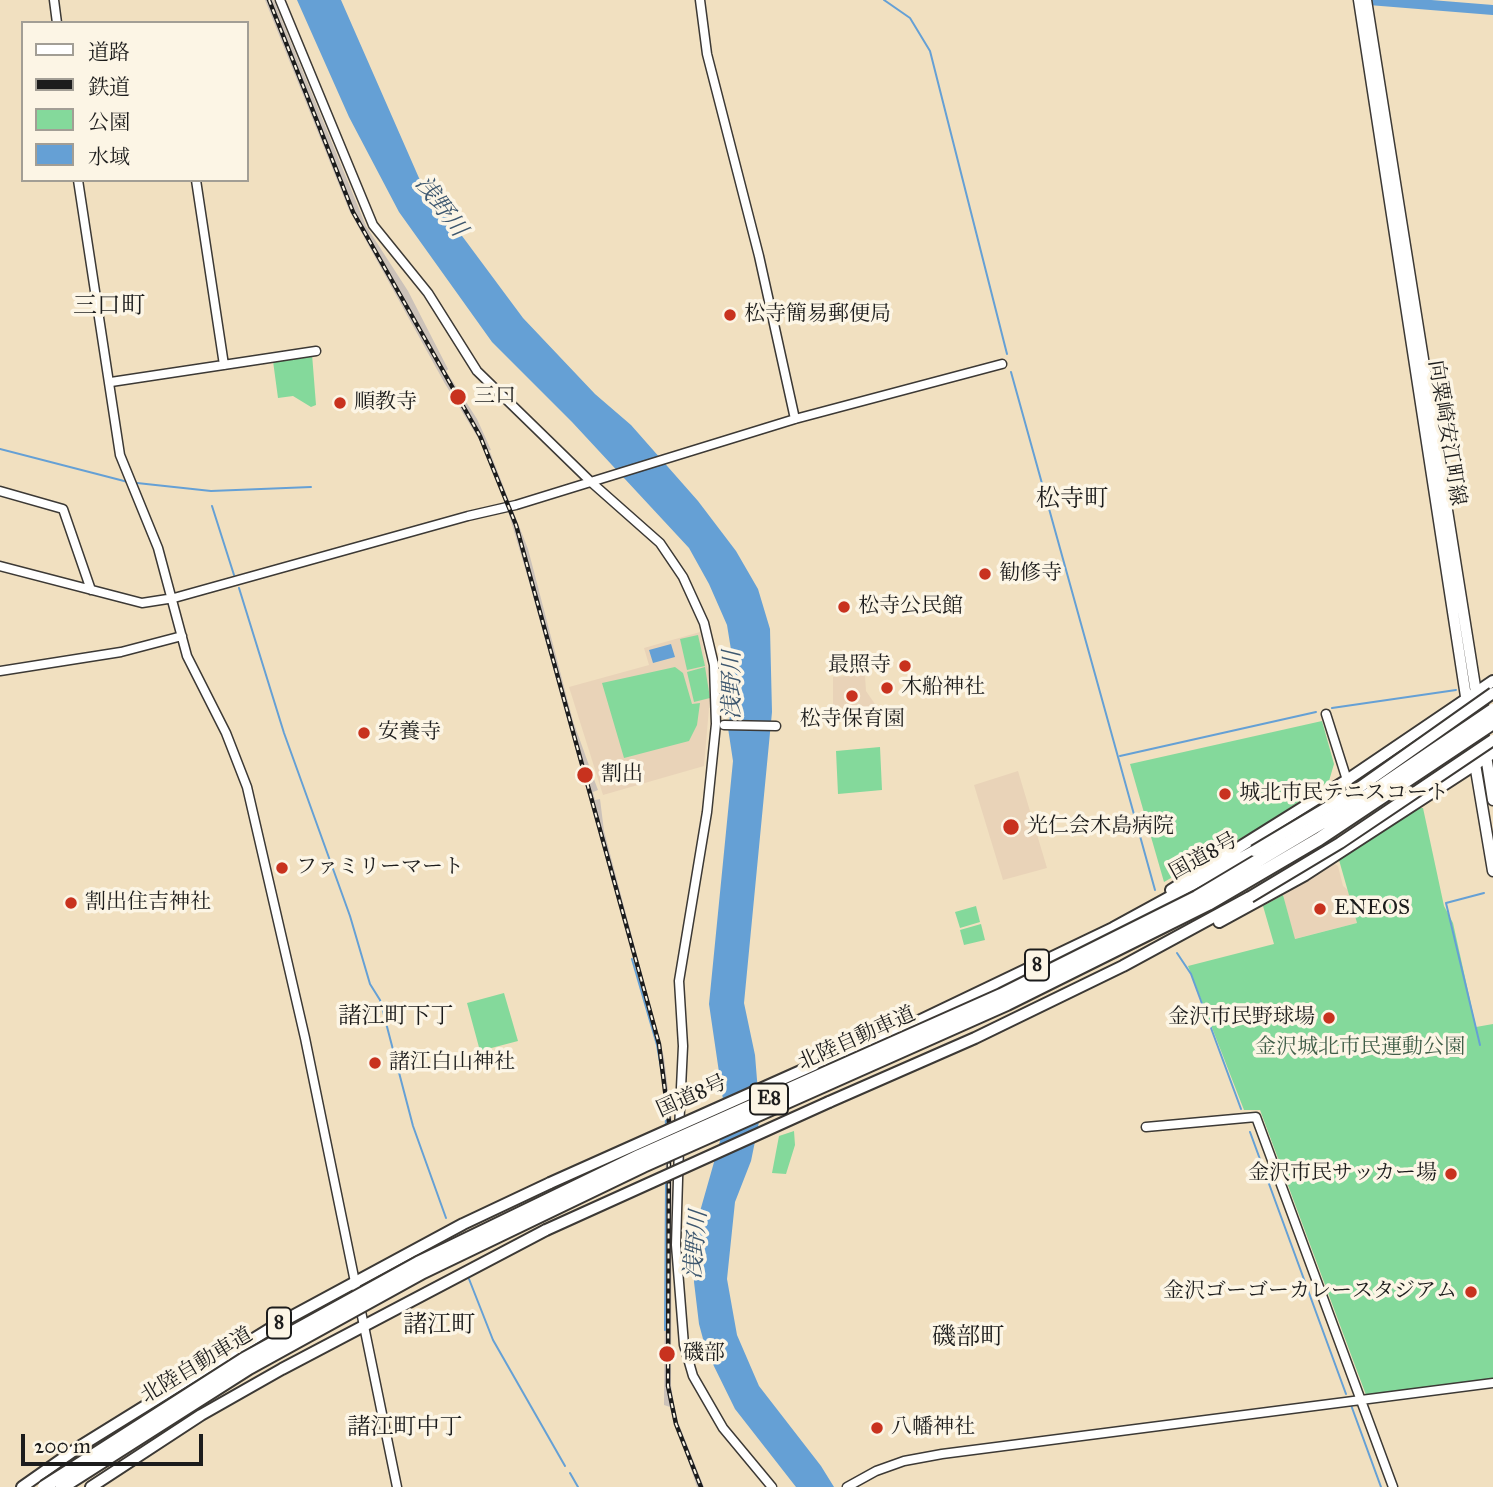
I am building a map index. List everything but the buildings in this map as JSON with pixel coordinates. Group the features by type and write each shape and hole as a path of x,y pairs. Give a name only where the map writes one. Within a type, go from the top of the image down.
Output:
{"highway":[{"path":"1113,928 1347,780 1493,681"},
{"name":"国道8号","path":"22,1487 185,1380 354,1280 550,1183 814,1065 891,1035 1113,928 1254,852 1353,792 1493,693"},
{"name":"北陸自動車道","path":"44,1487 244,1359 430,1256 626,1162 1013,990 1197,897 1368,795 1493,710"},
{"name":"北陸自動車道","path":"62,1487 239,1374 423,1272 643,1166 1007,1004 1197,909 1319,839 1493,723"},
{"name":"8","path":"91,1487 201,1415 363,1324 547,1230 975,1038 1150,952 1250,897 1339,843 1493,740"},
{"path":"1150,952 1194,935 1285,887 1489,756"}],"main road":[{"name":"向粟崎安江町線","path":"1359,0 1366,21"},
{"name":"向粟崎安江町線","path":"1366,0 1366,21 1472,696 1475,765 1493,871"},
{"name":"向粟崎安江町線","path":"1472,696 1489,756 1493,800"}],"street":[{"path":"54,0 57,21"},
{"path":"280,0 373,225 428,293 477,371 591,482 660,543 683,577 704,623 714,665 716,710 713,767 679,981 683,1046 676,1245 678,1300 684,1345 693,1376 723,1428 772,1487"},
{"path":"700,0 707,54 759,256 795,419"},
{"path":"78,182 111,382 120,455 158,548 174,598 187,656 234,752 247,788 305,1038 397,1487"},
{"path":"196,182 224,365"},
{"path":"111,382 316,352"},
{"path":"0,566 142,603 174,598 605,478 795,419 1002,364"},
{"path":"0,491 63,509 91,590"},
{"path":"0,671 121,652 182,636"},
{"path":"1326,714 1347,780"},
{"path":"724,725 775,726"},
{"path":"1146,1127 1256,1117 1393,1487"},
{"path":"847,1487 876,1471 904,1461 942,1454 1493,1383"}],"shaded area":[{"path":"265,0 273,0 275,3 366,226 408,291 448,369 446,371 477,419 491,450 486,451 444,382 349,210"},
{"path":"490,452 528,549 573,721 598,790 593,792 595,800 600,799 604,831 664,1057 672,1122 671,1385 676,1417 704,1487 697,1487 670,1407 664,1405 666,1117 657,1043 530,585 487,453"},
{"path":"700,632 711,685 704,766 603,795 569,687 649,665 644,648"},
{"name":"松寺保育園","path":"865,675 866,691 877,707 833,709 833,677"},
{"name":"光仁会木島病院","path":"1018,771 1047,868 1003,880 974,785"},
{"name":"ENEOS","path":"1333,863 1338,866 1343,886 1348,890 1357,923 1294,939 1283,895"}],"green space":[{"path":"312,354 316,405 311,407 293,396 278,398 273,361"},
{"path":"698,635 705,666 687,670 680,639"},
{"path":"675,667 683,673 692,704 700,703 697,725 689,741 624,758 602,683"},
{"path":"705,667 710,698 694,702 687,672"},
{"name":"城北市民テニスコート","path":"1322,721 1334,764 1329,781 1269,822 1164,882 1130,764"},
{"path":"880,747 882,790 838,794 836,751"},
{"name":"金沢城北市民運動公園","path":"1418,808 1423,808 1444,906 1453,923 1476,1027 1493,1024 1493,1379 1366,1395 1260,1110 1244,1110 1188,966 1274,944 1263,906 1283,895 1295,939 1357,923 1339,860"},
{"path":"976,906 980,922 960,928 955,912"},
{"path":"981,924 985,940 964,945 960,930"},
{"path":"504,993 518,1041 480,1051 467,1003"},
{"path":"794,1131 795,1145 786,1174 772,1173 779,1136"}],"water":[{"name":"浅野川","path":"297,0 341,0 419,178 523,318 595,394 631,425 698,501 736,551 758,589 770,629 772,712 744,1003 755,1055 760,1117 751,1161 735,1202 727,1279 737,1335 759,1386 834,1487 796,1487 735,1409 706,1350 699,1324 694,1282 697,1222 726,1120 709,1004 733,761 728,728 734,691 733,662 727,625 689,548 572,422 492,342 399,212 349,117"},
{"path":"671,644 675,657 653,663 649,650"}],"waterway":[{"path":"884,0 910,18 930,51 1007,354"},
{"path":"1369,0 1493,10"},
{"path":"1011,372 1155,890"},
{"path":"0,449 128,482"},
{"path":"137,483 211,491 311,487"},
{"path":"212,506 234,575"},
{"path":"239,588 284,733 350,916 370,984 380,1000 413,1126 446,1218"},
{"path":"1332,708 1456,690"},
{"path":"1120,756 1316,712"},
{"path":"1480,1045 1446,903 1484,893"},
{"path":"1177,953 1191,974 1241,1109"},
{"path":"632,959 657,1045 664,1084 666,1126"},
{"path":"1250,1132 1346,1394"},
{"path":"665,1330 666,1181"},
{"path":"469,1279 493,1340 565,1466"},
{"path":"1351,1405 1381,1487"},
{"path":"570,1473 578,1487"}],"railway":[{"path":"269,0 353,212 480,436 516,525 659,1044 669,1122 668,1386 676,1424 701,1487"}],"place":[{"name":"松寺簡易郵便局","path":"730,315"},
{"name":"三口","path":"458,397"},
{"name":"順教寺","path":"340,403"},
{"name":"勧修寺","path":"985,574"},
{"name":"松寺公民館","path":"844,607"},
{"name":"最照寺","path":"905,666"},
{"name":"木船神社","path":"887,688"},
{"name":"松寺保育園","path":"852,696"},
{"name":"安養寺","path":"364,733"},
{"name":"割出","path":"585,775"},
{"name":"城北市民テニスコート","path":"1225,794"},
{"name":"光仁会木島病院","path":"1011,827"},
{"name":"ファミリーマート","path":"282,868"},
{"name":"割出住吉神社","path":"71,903"},
{"name":"ENEOS","path":"1320,909"},
{"name":"金沢市民野球場","path":"1329,1018"},
{"name":"諸江白山神社","path":"375,1063"},
{"name":"金沢市民サッカー場","path":"1451,1174"},
{"name":"金沢ゴーゴーカレースタジアム","path":"1471,1292"},
{"name":"磯部","path":"667,1354"},
{"name":"八幡神社","path":"877,1428"}],"district":[{"name":"三口町","path":"109,307"},
{"name":"松寺町","path":"1072,500"},
{"name":"諸江町下丁","path":"396,1017"},
{"name":"諸江町","path":"439,1326"},
{"name":"磯部町","path":"968,1338"},
{"name":"諸江町中丁","path":"405,1428"}]}
